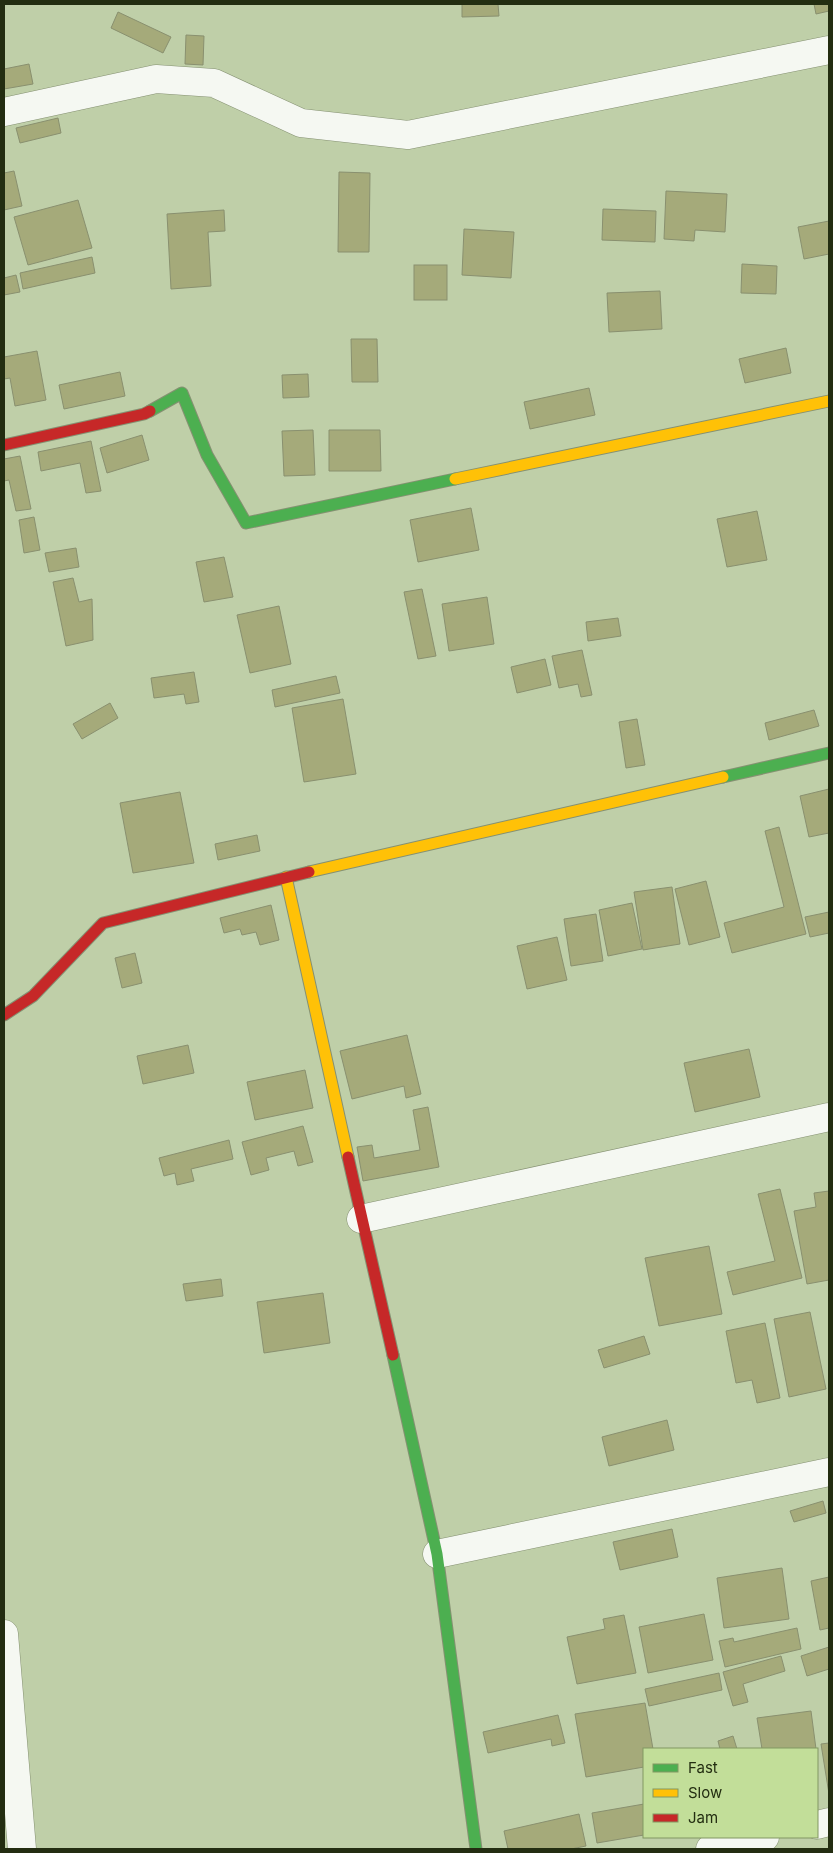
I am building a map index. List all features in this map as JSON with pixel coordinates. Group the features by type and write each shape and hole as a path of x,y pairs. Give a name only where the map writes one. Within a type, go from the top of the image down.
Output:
{"street":[{"path":"4,112 156,79 214,83 301,123 408,135 829,50"},
{"path":"4,445 144,414 182,393 207,455 246,523 829,401"},
{"path":"4,1015 33,996 103,923 286,877 829,753"},
{"path":"286,877 437,1554 476,1849"},
{"path":"361,1219 829,1117"},
{"path":"437,1554 829,1472"},
{"path":"4,1634 22,1849"},
{"path":"710,1849 760,1838"}],"building":[{"path":"462,4 498,4 499,16 462,17"},
{"path":"814,4 829,4 829,11 816,14"},
{"path":"118,12 171,37 163,53 111,28"},
{"path":"186,35 204,36 203,65 185,64"},
{"path":"29,64 33,84 4,89 4,69"},
{"path":"58,118 61,133 20,143 16,128"},
{"path":"14,171 22,206 4,210 4,173"},
{"path":"339,172 370,173 369,252 338,252"},
{"path":"666,191 727,194 725,232 695,230 694,241 664,239"},
{"path":"78,200 92,248 28,265 14,217"},
{"path":"603,209 656,211 655,242 602,240"},
{"path":"224,210 225,231 208,232 211,286 171,289 167,214"},
{"path":"829,221 829,254 804,259 798,227"},
{"path":"464,229 514,232 511,278 462,275"},
{"path":"92,257 95,273 23,289 20,273"},
{"path":"742,264 777,266 776,294 741,293"},
{"path":"414,265 447,265 447,300 414,300"},
{"path":"16,275 20,292 4,295 4,278"},
{"path":"660,291 662,329 609,332 607,293"},
{"path":"351,339 377,339 378,382 352,382"},
{"path":"786,348 791,373 745,383 739,359"},
{"path":"37,351 46,400 15,406 10,378 4,379 4,357"},
{"path":"120,372 125,396 64,409 59,385"},
{"path":"308,374 309,397 283,398 282,375"},
{"path":"589,388 595,415 530,429 524,402"},
{"path":"313,430 315,475 284,476 282,431"},
{"path":"329,430 380,430 381,471 329,471"},
{"path":"142,435 149,460 107,473 100,448"},
{"path":"91,441 101,491 86,493 80,463 41,471 38,452"},
{"path":"20,456 31,509 16,511 9,480 4,481 4,459"},
{"path":"471,508 479,550 418,562 410,520"},
{"path":"757,511 767,560 727,567 717,519"},
{"path":"34,517 40,550 24,553 19,520"},
{"path":"76,548 79,567 49,572 45,553"},
{"path":"224,557 233,597 204,602 196,562"},
{"path":"73,578 79,602 92,599 93,640 66,646 53,582"},
{"path":"422,589 436,656 418,659 404,592"},
{"path":"487,597 494,644 449,651 442,604"},
{"path":"279,606 291,664 250,673 237,615"},
{"path":"618,618 621,636 588,641 586,622"},
{"path":"582,650 592,695 581,697 578,684 559,688 552,656"},
{"path":"545,659 551,685 517,693 511,667"},
{"path":"194,672 199,702 186,704 184,694 154,698 151,678"},
{"path":"336,676 340,693 275,707 272,690"},
{"path":"343,699 356,774 304,782 292,708"},
{"path":"110,703 118,718 82,739 73,724"},
{"path":"814,710 819,726 769,740 765,723"},
{"path":"637,719 645,765 626,768 619,722"},
{"path":"829,789 829,833 809,837 800,796"},
{"path":"180,792 194,863 133,873 120,803"},
{"path":"779,827 806,934 732,953 724,923 784,907 765,831"},
{"path":"257,835 260,851 218,860 215,844"},
{"path":"706,881 720,937 689,945 675,889"},
{"path":"672,887 680,944 643,950 634,892"},
{"path":"632,903 642,949 608,956 599,910"},
{"path":"271,905 279,940 260,945 256,932 242,935 240,929 224,933 220,918"},
{"path":"829,912 829,933 810,937 805,917"},
{"path":"596,914 603,961 571,966 564,919"},
{"path":"557,937 567,980 527,989 517,946"},
{"path":"135,953 142,983 122,988 115,958"},
{"path":"407,1035 421,1094 406,1098 404,1086 352,1099 340,1051"},
{"path":"188,1045 194,1073 143,1084 137,1056"},
{"path":"749,1049 760,1097 695,1112 684,1063"},
{"path":"305,1070 313,1108 255,1120 247,1082"},
{"path":"428,1107 439,1167 363,1181 357,1147 372,1145 374,1158 420,1150 413,1110"},
{"path":"303,1126 313,1162 298,1166 294,1151 266,1158 269,1170 251,1175 242,1142"},
{"path":"229,1140 233,1159 191,1169 194,1181 177,1185 175,1173 164,1176 159,1158"},
{"path":"780,1189 802,1278 733,1295 727,1272 775,1261 758,1194"},
{"path":"829,1191 829,1280 807,1284 794,1211 816,1207 814,1193"},
{"path":"709,1246 722,1314 659,1326 645,1258"},
{"path":"221,1279 223,1296 186,1301 183,1284"},
{"path":"323,1293 330,1343 264,1353 257,1302"},
{"path":"810,1312 826,1389 789,1397 774,1319"},
{"path":"765,1323 780,1398 757,1403 752,1380 736,1383 726,1331"},
{"path":"644,1336 650,1354 604,1368 598,1350"},
{"path":"667,1420 674,1450 609,1466 602,1437"},
{"path":"823,1501 826,1513 794,1522 790,1511"},
{"path":"672,1529 678,1557 620,1570 613,1542"},
{"path":"782,1568 789,1619 724,1628 717,1578"},
{"path":"829,1577 829,1628 820,1630 811,1581"},
{"path":"704,1614 713,1660 648,1673 639,1627"},
{"path":"624,1615 636,1673 577,1684 567,1637 605,1629 603,1619"},
{"path":"797,1628 801,1649 725,1667 719,1641 733,1638 734,1642"},
{"path":"829,1647 829,1669 807,1676 801,1656"},
{"path":"781,1656 785,1671 743,1684 748,1702 733,1706 723,1672"},
{"path":"719,1673 722,1690 649,1706 645,1689"},
{"path":"645,1703 653,1748 643,1748 643,1767 586,1777 575,1714"},
{"path":"811,1711 816,1748 762,1748 757,1718"},
{"path":"558,1715 565,1743 552,1746 551,1739 488,1753 483,1732"},
{"path":"733,1736 737,1748 720,1748 718,1741"},
{"path":"829,1743 829,1794 821,1744"},
{"path":"643,1804 643,1835 597,1843 592,1813"},
{"path":"579,1814 586,1846 571,1849 508,1849 504,1831"}],"traffic: fast":[{"path":"150,411 182,393 207,455 246,523 455,479"},
{"path":"723,777 829,753"},
{"path":"393,1355 437,1554 476,1849"}],"traffic: slow":[{"path":"455,479 829,401"},
{"path":"309,872 723,777"},
{"path":"286,877 348,1157"}],"traffic: jam":[{"path":"4,445 144,414 150,411"},
{"path":"4,1015 33,996 103,923 309,872"},
{"path":"348,1157 393,1355"}]}
